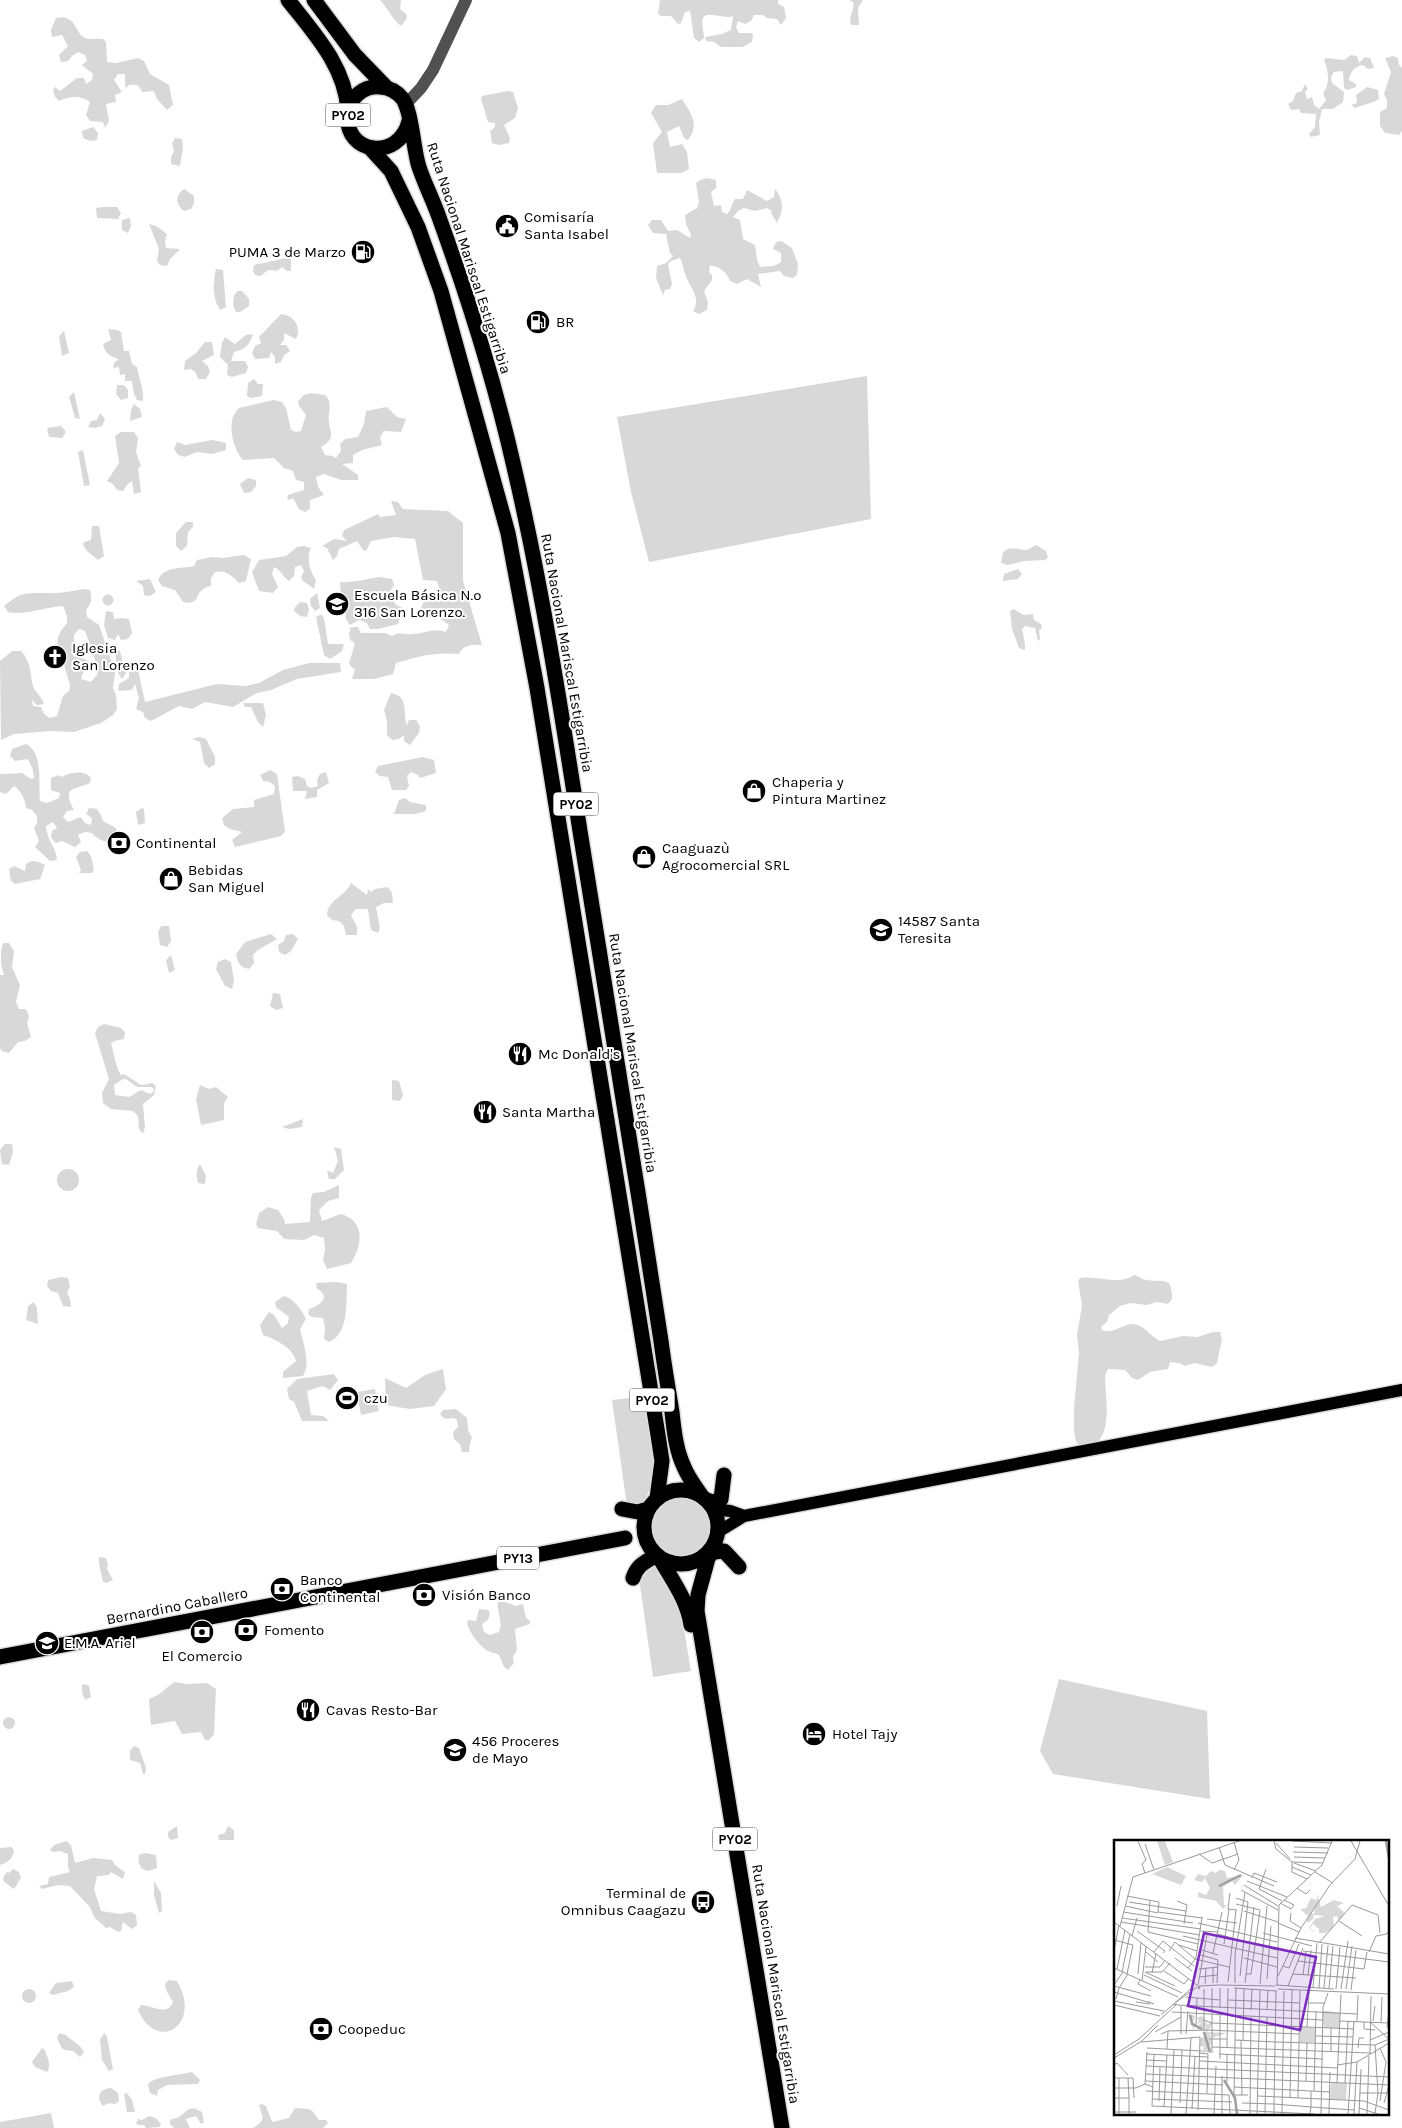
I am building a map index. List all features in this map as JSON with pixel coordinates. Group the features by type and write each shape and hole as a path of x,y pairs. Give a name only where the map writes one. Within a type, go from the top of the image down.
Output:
{"highway":[{"name":"PY02","path":"288,0 337,66 345,90 348,125 352,135 370,148 391,171 418,227 441,291 508,533 537,688 662,1461 644,1530 649,1546 657,1555"},
{"path":"314,0 355,55 387,88 398,94 406,104"},
{"name":"PY02","path":"348,110 355,97 363,91 377,87 387,88"},
{"name":"PY02","path":"370,148 385,148 394,144 406,132 409,121 406,104"},
{"name":"Ruta Nacional Mariscal Estigarribia","path":"409,121 418,165 440,219 491,379 528,530 552,655 676,1445 684,1469 707,1501"},
{"path":"724,1475 720,1499 712,1502 707,1501 694,1491 671,1490 650,1507 625,1538 672,1563 686,1564 714,1552 724,1551 729,1554 739,1567"},
{"name":"PY02","path":"707,1501 718,1520 718,1532 709,1554"},
{"path":"622,1510 638,1512 650,1507"},
{"name":"Bernardino Caballero","path":"0,1657 625,1538"},
{"name":"Ruta Nacional Mariscal Estigarribia","path":"709,1554 698,1595 697,1611 782,2128"},
{"path":"633,1578 635,1570 641,1563 657,1555"},
{"name":"Ruta Nacional Mariscal Estigarribia","path":"657,1555 681,1594 690,1617 726,1823 772,2128"}],"main road":[{"path":"718,1532 744,1516 1402,1390"},
{"path":"707,1501 744,1516"}],"street":[{"path":"406,104 421,88 432,70 466,0"}],"shaded area":[{"path":"380,0 401,0 400,9 406,14 407,18 401,26 395,20"},
{"path":"660,0 778,0 778,4 784,7 786,18 781,25 777,19 767,18 763,15 754,15 751,21 745,24 738,21 736,27 739,33 751,33 753,35 752,42 743,47 721,47 714,42 706,41 705,37 722,34 731,30 733,16 705,16 702,22 704,38 699,42 694,38 690,11 685,12 681,23 678,24 671,16 661,16 658,14"},
{"path":"849,0 863,0 858,8 859,25 851,25 850,19 853,2"},
{"path":"63,17 73,23 84,38 103,39 106,42 107,62 116,63 138,58 144,61 150,74 169,85 173,105 167,110 157,99 154,91 142,92 139,86 134,85 129,85 127,88 125,86 125,74 118,74 114,80 122,92 115,95 116,102 106,104 109,121 105,128 103,122 90,121 86,115 90,102 75,97 59,101 55,97 53,90 55,87 60,91 77,78 84,78 86,84 92,80 93,74 82,65 87,61 85,55 78,52 68,61 61,62 59,55 68,46 62,35 52,37 51,30 56,18"},
{"path":"1351,55 1357,56 1359,63 1365,57 1370,58 1374,68 1368,69 1363,65 1355,68 1350,74 1349,80 1356,84 1356,87 1347,90 1344,88 1343,71 1334,72 1331,77 1332,83 1344,92 1343,102 1333,109 1322,109 1319,122 1320,135 1311,137 1309,134 1315,127 1316,114 1301,113 1299,109 1291,110 1288,104 1293,101 1296,93 1302,91 1305,84 1308,89 1305,92 1307,99 1312,97 1314,105 1319,109 1326,100 1323,93 1326,89 1328,77 1324,60 1326,58 1344,60"},
{"path":"1393,56 1398,58 1399,65 1402,68 1402,131 1399,135 1385,133 1380,126 1380,112 1387,108 1387,100 1384,94 1391,72 1385,58"},
{"path":"1367,87 1378,90 1379,99 1355,108 1351,105 1357,103 1356,95"},
{"path":"508,91 513,92 518,108 515,118 504,125 510,138 509,143 499,145 492,143 490,131 495,127 495,123 488,122 481,99 482,96"},
{"path":"682,99 693,119 692,135 688,140 684,138 679,126 667,132 670,147 682,144 687,152 689,169 681,173 657,173 653,143 662,132 651,113 656,105 668,105"},
{"path":"93,127 98,133 97,140 90,141 83,138 82,131"},
{"path":"175,138 182,139 183,148 180,166 171,164 171,157 174,151 172,144"},
{"path":"707,178 716,180 716,188 711,192 714,206 721,205 722,212 727,214 735,199 743,199 747,190 767,201 774,197 775,189 782,205 777,223 771,213 772,211 767,208 755,211 744,208 733,217 740,220 743,239 755,245 760,267 774,266 781,262 781,253 773,249 776,242 781,241 792,248 798,264 797,275 793,278 784,276 780,271 758,274 761,287 747,279 737,284 730,281 723,270 710,265 709,272 712,275 712,280 704,291 708,302 707,310 699,314 693,311 696,301 694,292 687,279 680,258 668,264 672,284 670,289 665,290 663,295 656,278 657,266 666,263 673,256 670,253 666,234 653,233 648,225 652,220 661,220 668,231 677,230 690,238 691,235 686,224 685,215 697,208 699,202 696,183"},
{"path":"184,189 194,196 194,203 191,209 184,211 177,200 179,194"},
{"path":"440,203 445,205 449,215 459,217 460,225 455,230 455,235 461,246 467,247 464,255 459,255"},
{"path":"117,207 121,213 118,219 97,218 96,208"},
{"path":"130,218 131,226 128,233 122,230 122,220"},
{"path":"149,224 156,226 167,234 166,248 180,249 170,259 167,266 160,265 157,261 159,249"},
{"path":"291,257 291,271 287,271 282,267 277,271 268,270 261,276 255,275 253,271 254,265"},
{"path":"216,269 223,270 226,307 220,310 214,290"},
{"path":"238,291 242,291 249,299 249,306 240,312 236,312 233,300"},
{"path":"281,314 293,319 298,330 296,339 284,333 284,340 280,345 286,345 290,351 284,355 281,362 275,364 275,357 271,352 269,358 255,359 252,353 255,346 261,343 259,337"},
{"path":"108,329 121,332 124,351 129,351 132,364 137,367 143,401 137,400 132,381 125,381 125,374 120,375 119,367 113,368 114,363 119,359 108,354 105,350 103,344 111,340"},
{"path":"64,331 69,353 62,356 59,336"},
{"path":"253,334 246,346 234,352 231,361 245,361 248,367 246,373 232,377 227,375 228,365 220,357 225,337 235,344 246,335"},
{"path":"205,342 212,342 214,355 202,361 208,366 210,372 206,379 198,379 196,373 191,369 184,370 185,361 196,353"},
{"path":"867,376 871,519 649,562 631,492 617,417"},
{"path":"254,379 258,384 263,384 262,396 251,398 247,396 248,383"},
{"path":"117,385 124,385 128,390 128,398 121,400 116,394"},
{"path":"74,392 80,419 75,418 69,397"},
{"path":"311,393 325,395 329,402 331,437 321,447 325,455 336,458 341,451 340,444 345,439 358,437 364,424 366,411 387,407 397,417 406,419 401,432 384,431 380,438 382,445 362,450 353,455 353,463 342,464 358,475 358,480 341,480 324,474 316,477 318,487 324,495 310,500 310,509 305,512 299,509 293,498 289,500 287,498 288,495 304,490 304,482 296,480 293,471 284,468 274,458 243,460 236,449 231,427 232,420 239,408 274,400 282,402 286,408 291,430 301,431 306,415 299,406 298,401 304,395"},
{"path":"134,404 140,409 142,417 130,421 131,410"},
{"path":"100,413 105,419 102,426 88,427 91,421 97,420"},
{"path":"61,426 66,432 62,438 49,437 47,428"},
{"path":"121,432 134,432 138,438 136,452 141,466 138,468 141,492 134,494 132,481 123,491 117,490 113,484 107,481 119,463 115,436"},
{"path":"212,440 226,443 226,450 212,454 197,452 185,457 178,455 174,449 177,442 185,445"},
{"path":"83,450 90,485 84,486 78,452"},
{"path":"248,478 256,480 256,486 251,492 244,493 240,484"},
{"path":"391,501 398,502 403,509 448,511 463,523 463,581 482,645 471,645 459,654 427,655 396,663 393,674 374,679 352,679 355,670 349,664 355,643 350,640 351,627 358,627 361,633 385,633 392,636 432,631 446,632 449,625 438,617 423,614 421,608 427,595 442,597 437,581 423,580 415,539 394,537 371,541 366,551 363,550 357,541 339,549 337,556 333,560 327,548 322,546 334,539 347,541 342,536 344,530 378,514 380,517 396,515"},
{"path":"186,522 193,522 193,527 188,532 187,546 181,551 176,546 176,533"},
{"path":"92,526 99,526 104,556 98,560 83,545 84,542 91,540"},
{"path":"1036,545 1046,551 1048,557 1045,560 1024,561 1008,565 1001,563 1003,552 1006,550 1012,548 1027,550"},
{"path":"297,547 311,548 309,560 310,569 316,580 314,589 302,580 301,577 304,571 301,565 295,567 294,576 289,581 274,567 272,574 278,587 273,593 259,591 252,572 259,560 286,556"},
{"path":"244,555 251,559 246,581 239,583 228,574 215,572 211,578 211,586 203,589 196,600 190,603 183,602 175,590 162,586 158,580 164,572 194,566 197,560"},
{"path":"1018,569 1022,574 1018,579 1003,581 1004,574"},
{"path":"379,577 392,579 394,585 389,593 396,605 403,608 398,624 370,629 367,623 359,620 350,625 346,616 347,600 341,596 340,582"},
{"path":"150,579 156,592 150,596 144,595 143,586 136,581"},
{"path":"83,589 90,590 91,596 91,601 86,610 87,617 99,625 115,673 113,688 116,695 117,709 113,715 101,723 74,732 51,731 14,734 1,740 0,661 12,651 21,651 25,656 30,667 33,686 44,704 37,705 32,700 33,706 41,707 44,714 50,718 57,716 63,696 69,691 70,685 64,665 64,651 58,648 59,634 67,623 67,616 63,606 14,613 8,612 4,606 24,594 56,593","holes":["79,629 85,631 98,668 97,675 91,682 81,679 87,660 73,656 74,635"]},
{"path":"317,593 320,608 315,611 311,606 310,599"},
{"path":"108,594 114,600 108,606 102,600"},
{"path":"300,602 307,603 309,610 307,617 300,616 294,611"},
{"path":"1014,609 1023,615 1033,614 1034,620 1041,624 1042,628 1039,630 1040,639 1038,641 1035,628 1025,626 1022,629 1025,650 1019,648 1012,629 1010,611"},
{"path":"106,611 113,612 114,619 129,619 132,633 128,639 121,640 118,634 115,640 108,638 104,625"},
{"path":"320,615 324,618 328,644 344,644 342,651 330,659 324,655 316,617"},
{"path":"114,647 120,651 126,673 122,679 118,673"},
{"path":"309,663 340,663 341,672 297,679 271,690 257,693 233,707 205,702 192,709 179,706 151,721 145,718 143,712 136,709 139,698 135,684 132,690 118,691 119,684 129,678 129,672 134,668 138,670 145,702 217,684 245,686 259,683 283,670"},
{"path":"391,693 397,695 403,701 407,725 409,720 416,720 420,726 419,733 410,745 404,741 404,735 399,739 392,740 387,735 387,721 384,710"},
{"path":"243,703 263,703 266,715 263,727 258,722 251,707 245,707"},
{"path":"199,737 206,739 215,757 215,764 209,768 204,763 200,742 192,739"},
{"path":"26,744 36,754 38,762 40,801 47,803 59,798 60,793 51,790 51,778 73,773 88,775 91,778 90,783 75,788 69,793 70,802 74,810 67,811 63,817 68,822 81,817 85,823 91,825 92,818 86,814 89,808 97,809 103,821 116,828 119,835 123,837 121,840 105,841 92,833 85,832 78,835 81,842 75,847 62,841 56,843 51,838 52,831 57,828 53,822 46,826 57,860 50,861 35,847 39,841 34,828 37,823 37,816 32,810 26,808 22,796 14,786 6,794 0,792 0,774 22,773 31,779 34,778 28,759 15,761 10,756 12,749"},
{"path":"423,757 434,760 436,773 420,778 411,772 407,776 409,786 406,790 392,790 388,777 380,776 375,772 378,766"},
{"path":"270,770 277,774 285,832 281,836 235,847 232,840 242,832 230,829 224,825 222,818 233,809 254,807 254,800 274,794 275,786 270,782 263,781 260,775"},
{"path":"326,772 329,783 317,790 317,797 305,799 307,791 293,791 292,777 298,776 305,779 307,786 311,788 318,786 317,780 320,774"},
{"path":"405,798 410,802 426,805 426,811 415,814 394,814 399,800"},
{"path":"142,808 144,809 145,823 138,825 136,812"},
{"path":"87,851 91,856 94,870 92,873 79,873 81,870 76,857 80,852"},
{"path":"32,861 45,865 40,879 15,884 11,881 9,869 14,866 25,871 26,864"},
{"path":"351,883 367,895 368,889 371,892 375,889 388,887 392,893 393,903 384,903 376,907 380,928 378,933 371,930 368,909 356,909 351,915 357,927 357,935 346,935 344,926 327,915 330,905 345,892"},
{"path":"161,926 169,926 171,941 167,947 160,945 158,932"},
{"path":"271,934 277,939 253,955 254,963 249,969 242,967 238,962 236,954 245,942"},
{"path":"293,934 298,939 291,951 285,955 279,952 278,945 284,941 286,935"},
{"path":"3,943 9,943 14,951 12,967 20,985 16,1002 19,1009 26,1009 29,1016 27,1023 31,1037 25,1041 18,1042 9,1053 2,1051 0,1048 0,975 4,975 1,959"},
{"path":"171,955 175,970 169,973 166,960"},
{"path":"225,959 231,962 234,981 232,989 225,986 216,969 218,962"},
{"path":"273,993 280,994 283,1008 276,1010 270,1006"},
{"path":"104,1024 121,1028 125,1032 124,1039 114,1041 111,1044 116,1065 121,1075 124,1074 141,1085 152,1083 156,1086 154,1095 143,1104 145,1127 143,1134 139,1129 138,1116 133,1111 111,1109 103,1103 102,1093 109,1079 95,1033 98,1027","holes":["126,1079 137,1087 151,1087 154,1089 153,1092 150,1094 141,1090 129,1097 115,1095 114,1085"]},
{"path":"392,1080 399,1081 403,1095 400,1101 392,1100"},
{"path":"200,1085 209,1089 216,1087 228,1097 224,1103 224,1120 201,1125 196,1099"},
{"path":"303,1119 302,1127 289,1129 282,1127"},
{"path":"5,1144 12,1144 13,1152 9,1165 2,1164 0,1150"},
{"path":"334,1147 341,1149 344,1170 335,1179 329,1179 327,1170 333,1173 338,1161"},
{"path":"200,1164 206,1176 205,1184 198,1183 197,1173"},
{"path":"68,1169 76,1172 79,1180 76,1188 68,1191 60,1188 57,1180 60,1172"},
{"path":"339,1185 339,1198 328,1201 319,1210 322,1221 341,1214 355,1222 360,1235 358,1249 351,1263 327,1269 323,1260 324,1238 314,1235 304,1240 284,1239 277,1231 258,1228 256,1224 259,1213 268,1207 278,1210 285,1224 310,1222 313,1193 324,1192"},
{"path":"1134,1275 1151,1281 1165,1281 1172,1291 1172,1299 1168,1304 1157,1302 1147,1305 1130,1303 1120,1306 1109,1315 1107,1322 1101,1327 1102,1330 1110,1331 1133,1324 1141,1326 1160,1341 1183,1336 1197,1337 1220,1332 1222,1339 1217,1363 1212,1367 1195,1363 1185,1366 1170,1362 1168,1369 1150,1372 1138,1380 1132,1378 1125,1370 1108,1369 1105,1375 1107,1412 1104,1430 1101,1438 1095,1445 1081,1447 1076,1442 1074,1431 1074,1407 1079,1353 1077,1335 1082,1305 1078,1281 1080,1278 1087,1277 1122,1280"},
{"path":"61,1277 68,1278 70,1286 67,1293 71,1307 63,1306 58,1293 51,1291 47,1286 48,1280"},
{"path":"337,1282 347,1284 345,1317 340,1332 329,1342 324,1339 325,1328 323,1318 312,1317 308,1314 309,1309 317,1306 324,1298 317,1289 316,1283"},
{"path":"284,1296 297,1305 306,1319 300,1329 306,1359 303,1376 283,1378 283,1372 296,1361 294,1356 283,1345 263,1335 260,1325 269,1312 274,1315 282,1328 288,1323 289,1317 276,1307 275,1302"},
{"path":"34,1302 37,1308 38,1324 26,1320 28,1306"},
{"path":"443,1369 446,1389 434,1406 410,1409 386,1405 385,1378 406,1388 425,1375"},
{"path":"334,1374 338,1380 330,1390 323,1386 307,1391 311,1415 323,1416 329,1421 302,1421 294,1402 289,1399 287,1389 297,1379"},
{"path":"375,1389 379,1411 361,1415 357,1392"},
{"path":"648,1396 654,1438 652,1483 647,1496 639,1507 627,1506 612,1400"},
{"path":"456,1409 467,1418 468,1430 472,1438 469,1452 462,1452 460,1444 454,1439 453,1432 458,1427 457,1420 454,1418 445,1419 440,1414 443,1410"},
{"path":"674,1496 686,1496 702,1505 709,1515 711,1527 709,1539 702,1549 686,1558 674,1558 663,1553 654,1544 649,1533 649,1521 654,1510 663,1501"},
{"path":"99,1557 106,1558 107,1569 113,1580 106,1583 103,1582"},
{"path":"656,1565 680,1605 691,1671 653,1677 639,1578 646,1568"},
{"path":"498,1602 505,1602 516,1606 523,1604 526,1618 530,1621 530,1624 515,1629 517,1650 513,1656 514,1663 508,1670 504,1667 499,1655 488,1651 478,1642 467,1623 468,1620 476,1621 479,1609 488,1610 490,1613 488,1620 482,1624 484,1632 490,1635 499,1632 501,1624"},
{"path":"1059,1679 1207,1711 1210,1799 1053,1774 1040,1751"},
{"path":"174,1682 187,1684 207,1683 216,1689 214,1734 209,1740 205,1740 201,1732 182,1734 175,1721 151,1725 149,1700"},
{"path":"82,1685 89,1686 91,1697 85,1700 82,1693"},
{"path":"9,1717 15,1723 9,1729 3,1723"},
{"path":"134,1746 139,1748 146,1768 145,1774 143,1774 140,1763 130,1760 130,1751"},
{"path":"177,1826 178,1838 171,1840 168,1837 168,1832"},
{"path":"228,1826 234,1830 234,1840 219,1840 218,1835 225,1833"},
{"path":"66,1841 71,1845 75,1863 93,1858 112,1860 116,1866 125,1872 123,1879 111,1872 109,1875 97,1876 94,1889 101,1911 120,1914 131,1912 136,1915 137,1925 132,1929 123,1922 121,1931 118,1932 110,1927 106,1928 94,1917 90,1907 70,1886 58,1885 42,1889 39,1886 48,1884 49,1877 70,1872 68,1854 50,1850 54,1845"},
{"path":"12,1847 14,1851 11,1858 0,1865 0,1848"},
{"path":"140,1854 156,1855 157,1868 148,1871 142,1869 139,1863"},
{"path":"13,1869 19,1872 21,1878 14,1889 4,1882 3,1878 7,1872 9,1873"},
{"path":"154,1881 161,1893 162,1911 159,1913 154,1895"},
{"path":"169,1980 177,1981 184,1997 185,2010 181,2021 174,2029 166,2032 156,2030 146,2023 138,2010 141,2005 163,2010 167,2009 173,2002 166,1990 165,1984"},
{"path":"72,1981 74,1987 68,1991 53,1995 49,1993 56,1983"},
{"path":"29,1989 34,1991 36,1996 34,2001 29,2003 24,2001 22,1996 24,1991"},
{"path":"59,2033 66,2035 80,2047 84,2052 80,2057 73,2051 64,2050 61,2047 57,2038"},
{"path":"104,2033 107,2037 113,2069 109,2071 102,2060 100,2040"},
{"path":"42,2048 45,2050 49,2061 47,2072 35,2067 32,2062"},
{"path":"192,2072 200,2080 198,2084 167,2085 158,2090 157,2096 150,2093 148,2084 151,2081 162,2077"},
{"path":"111,2088 118,2093 119,2101 115,2104 109,2103 103,2106 99,2096 102,2091"},
{"path":"127,2093 132,2100 135,2112 127,2112 124,2094"},
{"path":"259,2105 266,2106 272,2122 289,2118 295,2108 309,2109 319,2120 326,2120 328,2123 323,2128 253,2128 263,2118"},
{"path":"194,2108 202,2112 204,2122 201,2124 196,2116 186,2119 190,2128 174,2128 170,2124 170,2120"},
{"path":"51,2113 54,2128 0,2128 0,2122"},
{"path":"149,2116 156,2118 161,2124 160,2127 146,2128 144,2125 136,2123 138,2119 142,2120"}],"place":[{"name":"Comisaría Santa Isabel","path":"507,226"},
{"name":"PUMA 3 de Marzo","path":"363,252"},
{"name":"BR","path":"538,322"},
{"name":"Escuela Básica N.º 316 San Lorenzo.","path":"337,604"},
{"name":"Iglesia San Lorenzo","path":"55,657"},
{"name":"Chaperia y Pintura Martinez","path":"754,791"},
{"name":"Continental","path":"119,843"},
{"name":"Caaguazù Agrocomercial SRL","path":"644,857"},
{"name":"Bebidas San Miguel","path":"171,879"},
{"name":"14587 Santa Teresita","path":"881,930"},
{"name":"Mc Donald's","path":"520,1054"},
{"name":"Santa Martha","path":"485,1112"},
{"name":"czu","path":"347,1398"},
{"name":"Banco Continental","path":"282,1589"},
{"name":"Visión Banco","path":"424,1595"},
{"name":"Fomento","path":"246,1630"},
{"name":"El Comercio","path":"202,1632"},
{"name":"E.M.A. Ariel","path":"47,1643"},
{"name":"Cavas Resto-Bar","path":"308,1710"},
{"name":"Hotel Tajy","path":"814,1734"},
{"name":"456 Proceres de Mayo","path":"455,1750"},
{"name":"Terminal de Omnibus Caagazu","path":"703,1902"},
{"name":"Coopeduc","path":"321,2029"}]}
